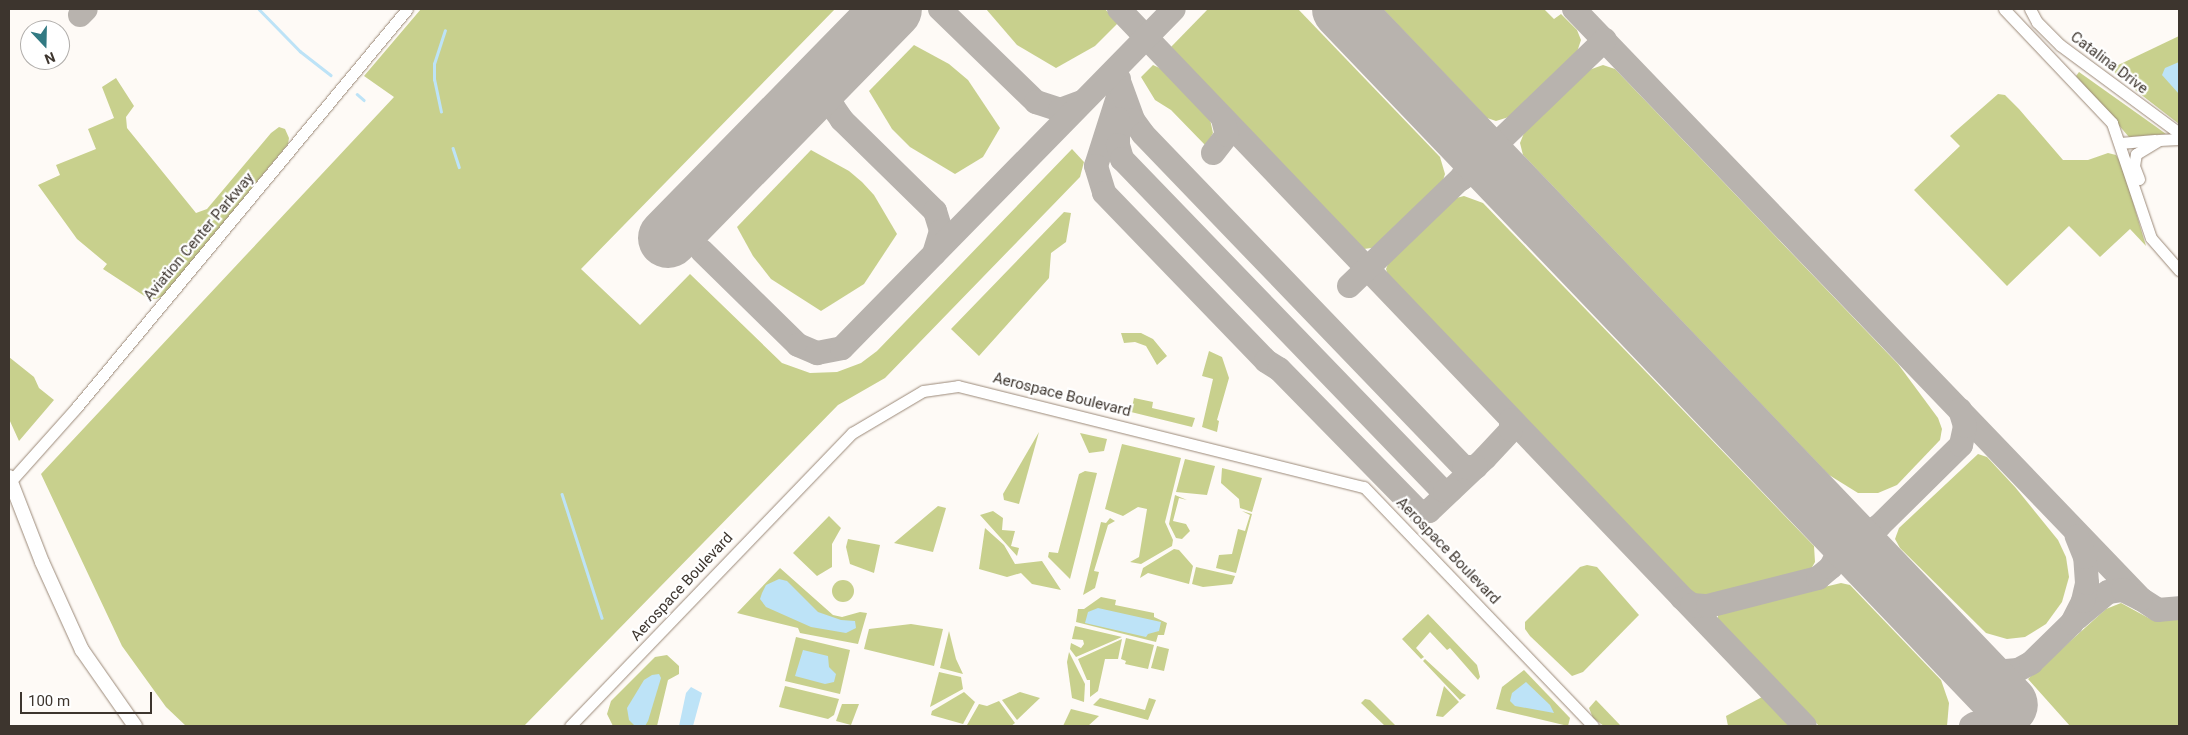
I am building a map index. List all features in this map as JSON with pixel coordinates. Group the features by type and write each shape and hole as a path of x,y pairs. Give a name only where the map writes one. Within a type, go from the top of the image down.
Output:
{"main road":[{"path":"9,480 42,562 82,650 135,726"}],"street":[{"name":"Aviation Center Parkway","path":"9,480 103,376 407,9"},
{"path":"2004,9 2112,124 2151,238 2179,270"},
{"name":"Catalina Drive","path":"2030,9 2037,22 2060,45 2179,133"},
{"path":"2120,143 2179,139"},
{"path":"2144,222 2145,200 2134,166 2136,154 2159,140"},
{"name":"Aerospace Boulevard","path":"570,726 852,433 923,391 958,386 1364,487 1593,726"},
{"name":"Aerospace Boulevard","path":"1581,712 1599,726"}],"green space":[{"path":"421,9 835,9 581,269 640,325 690,274 782,363 810,373 837,372 861,363 877,351 1072,149 1084,162 1080,177 885,378 838,405 524,726 186,726 166,707 122,646 41,474 394,97 364,76"},
{"path":"986,9 1105,9 1118,23 1095,46 1056,68 1017,45"},
{"path":"1208,9 1298,9 1440,157 1445,174 1441,187 1378,247 1364,249 1353,243 1172,55 1169,49"},
{"path":"1383,9 1544,9 1554,19 1561,14 1577,30 1581,40 1576,55 1512,116 1496,121 1487,118"},
{"path":"2179,36 2179,124 2117,76 2112,68"},
{"path":"914,45 949,64 968,80 1000,128 983,157 955,174 910,147 892,129 869,91"},
{"path":"1153,65 1164,70 1210,119 1213,133 1206,146 1171,110 1155,100 1141,77"},
{"path":"1603,65 1615,69 1898,364 1938,418 1942,429 1940,440 1897,485 1878,493 1858,493 1829,475 1523,155 1520,143 1524,133 1589,70"},
{"path":"2079,72 2166,134 2129,137 2076,76"},
{"path":"116,78 134,106 126,117 127,128 196,213 207,209 271,133 279,127 285,129 289,138 288,144 163,296 156,299 149,299 103,269 107,264 77,239 38,185 60,175 56,165 96,149 88,129 114,118 102,87"},
{"path":"1998,94 2005,95 2019,109 2063,160 2088,160 2108,153 2116,155 2122,165 2146,246 2130,229 2100,257 2069,226 2007,286 1914,190 1960,146 1950,136"},
{"path":"811,150 849,171 862,182 874,195 897,234 864,284 821,311 771,279 753,256 737,227"},
{"path":"1464,196 1483,203 1814,546 1815,562 1810,571 1706,598 1691,595 1390,282 1386,269 1390,259 1452,199"},
{"path":"1064,212 1071,213 1066,242 1051,253 1049,278 979,356 951,329"},
{"path":"1121,333 1141,333 1153,339 1167,356 1157,365 1146,346 1135,342 1124,343"},
{"path":"1209,351 1222,357 1229,378 1217,420 1219,421 1217,432 1202,427 1213,379 1202,376"},
{"path":"9,357 34,377 39,388 54,400 19,441 9,419"},
{"path":"1134,398 1153,402 1152,408 1195,418 1192,427 1131,412"},
{"path":"1039,432 1019,504 1004,500 1003,494"},
{"path":"1080,433 1107,439 1104,451 1089,453"},
{"path":"1122,444 1181,458 1165,522 1173,540 1172,546 1141,564 1130,562 1139,557 1147,509 1138,507 1123,516 1105,509"},
{"path":"1978,454 1987,457 2015,487 2058,540 2066,557 2069,577 2062,602 2046,624 2025,637 2007,639 1986,633 1900,548 1895,539 1899,528"},
{"path":"1185,459 1215,466 1207,495 1176,492"},
{"path":"1222,468 1262,478 1252,512 1240,508 1239,499 1221,483"},
{"path":"1085,471 1097,473 1070,579 1048,557 1049,552 1058,553 1079,474"},
{"path":"1175,495 1187,500 1179,498 1173,521 1186,524 1190,531 1182,539 1176,538 1169,524"},
{"path":"938,506 946,508 933,552 894,543"},
{"path":"993,511 1003,518 1002,530 1015,531 1011,546 1019,548 1017,556 980,515"},
{"path":"1242,511 1252,514 1236,573 1216,568 1219,555 1232,554 1238,529 1245,531 1250,515"},
{"path":"829,516 841,528 832,544 832,567 817,576 793,553"},
{"path":"1110,518 1115,521 1108,525 1094,571 1099,572 1095,588 1083,595 1101,522 1106,523"},
{"path":"985,528 1004,545 1015,564 1042,561 1061,590 1032,584 1021,573 1007,577 979,569"},
{"path":"848,539 880,545 874,573 850,564 846,547"},
{"path":"1174,549 1179,550 1193,566 1189,584 1148,573 1140,578 1143,568"},
{"path":"1587,565 1597,567 1639,615 1583,672 1572,676 1530,636 1525,629 1525,622 1580,567"},
{"path":"1196,567 1235,576 1232,584 1203,587 1192,584"},
{"path":"780,568 833,615 842,617 860,612 867,613 858,644 800,633 798,628 737,613"},
{"path":"843,580 851,583 854,591 851,599 843,602 835,599 832,591 835,583"},
{"path":"1841,583 1850,585 1941,680 1949,703 1947,726 1819,726 1718,623 1718,615 1724,611"},
{"path":"1101,597 1116,600 1115,605 1154,613 1154,617 1167,623 1164,635 1158,635 1156,642 1076,622 1078,609 1084,609"},
{"path":"2121,603 2154,621 2179,619 2179,726 2070,726 2028,679 2106,609"},
{"path":"1428,614 1477,665 1480,677 1478,680 1450,648 1447,650 1430,632 1416,648 1424,657 1421,659 1402,639"},
{"path":"911,624 943,629 934,666 864,649 869,629"},
{"path":"1075,626 1122,637 1076,657 1070,649 1071,643 1081,648 1084,644 1083,640 1072,639"},
{"path":"949,631 956,659 963,674 940,668"},
{"path":"796,637 850,650 840,694 785,681"},
{"path":"1126,638 1154,645 1148,669 1125,664 1126,661 1121,659"},
{"path":"1122,639 1118,659 1105,659 1098,691 1090,697 1090,680 1087,680 1078,659"},
{"path":"1157,646 1169,649 1164,671 1151,668"},
{"path":"1069,652 1085,684 1084,702 1072,698 1067,662"},
{"path":"667,655 679,666 679,674 668,680 657,726 613,726 607,714 611,701 655,657"},
{"path":"1425,659 1466,695 1460,700 1423,661"},
{"path":"1524,670 1570,718 1568,726 1496,709 1502,687"},
{"path":"939,672 961,677 963,689 930,707"},
{"path":"785,686 839,699 834,715 828,719 779,707"},
{"path":"1444,686 1459,702 1443,717 1436,716"},
{"path":"964,692 975,702 963,724 931,715 932,711"},
{"path":"1020,692 1040,698 1017,720 1002,700"},
{"path":"1764,696 1789,726 1728,726 1726,716"},
{"path":"1100,698 1145,710 1149,698 1156,700 1148,720 1093,705"},
{"path":"1365,699 1370,700 1396,726 1385,726 1361,703"},
{"path":"1596,700 1621,726 1604,726 1593,718 1589,708"},
{"path":"999,701 1015,723 1011,726 967,725 979,704 987,706"},
{"path":"842,704 859,704 851,725 836,721"},
{"path":"1071,709 1099,716 1088,726 1063,726"}],"water":[{"path":"2179,62 2179,94 2162,75 2165,68"},
{"path":"779,579 787,581 818,612 841,620 855,621 856,628 846,633 811,627 766,607 760,599 762,593 766,585"},
{"path":"1098,608 1161,622 1159,631 1148,634 1146,637 1085,623 1088,612"},
{"path":"803,650 828,656 829,667 836,674 834,682 825,684 795,676"},
{"path":"659,674 661,678 648,721 645,726 635,726 629,720 627,708 644,680 652,675"},
{"path":"1526,682 1550,705 1554,713 1515,706 1510,701 1512,693"},
{"path":"691,687 702,693 693,726 679,726 686,693"}],"waterway":[{"path":"259,9 300,51 331,75"},
{"path":"441,112 434,80 434,64 445,31"},
{"path":"357,94 364,100"},
{"path":"453,148 459,167"},
{"path":"562,494 602,618"}],"taxiway":[{"path":"80,15 86,9"},
{"path":"940,9 1036,102 1060,110 1082,102"},
{"path":"1119,9 1805,726"},
{"path":"702,251 798,345 817,353 842,348 1174,9"},
{"path":"1574,9 2141,599 2158,610 2179,608"},
{"path":"1349,286 1605,40"},
{"path":"850,52 832,78 830,94 833,107 842,120 935,211 941,231 934,254"},
{"path":"1119,79 1118,97 1096,166 1104,193 1266,361 1279,369 1419,512 1429,511 1485,458 1511,430 1511,420"},
{"path":"1120,84 1133,120 1143,134 1464,467 1476,467"},
{"path":"1118,119 1118,145 1122,159 1440,488 1445,491 1451,490"},
{"path":"1213,153 1227,135 1223,119"},
{"path":"1455,126 1469,155 1467,168 1461,179"},
{"path":"1461,179 1471,173 1486,172 1515,189"},
{"path":"1832,520 1855,533 1869,532 1879,526 1961,445 1965,426 1960,410"},
{"path":"1682,598 1692,605 1708,606 1818,578 1831,567 1839,551 1840,540 1832,520"},
{"path":"1969,663 1994,672 2018,670 2031,663 2072,623 2083,601 2087,583 2085,557 2077,537"},
{"path":"2077,618 2108,592 2123,590 2141,599"}],"runway":[{"path":"668,238 892,9"},
{"path":"1342,9 2008,705"}]}
